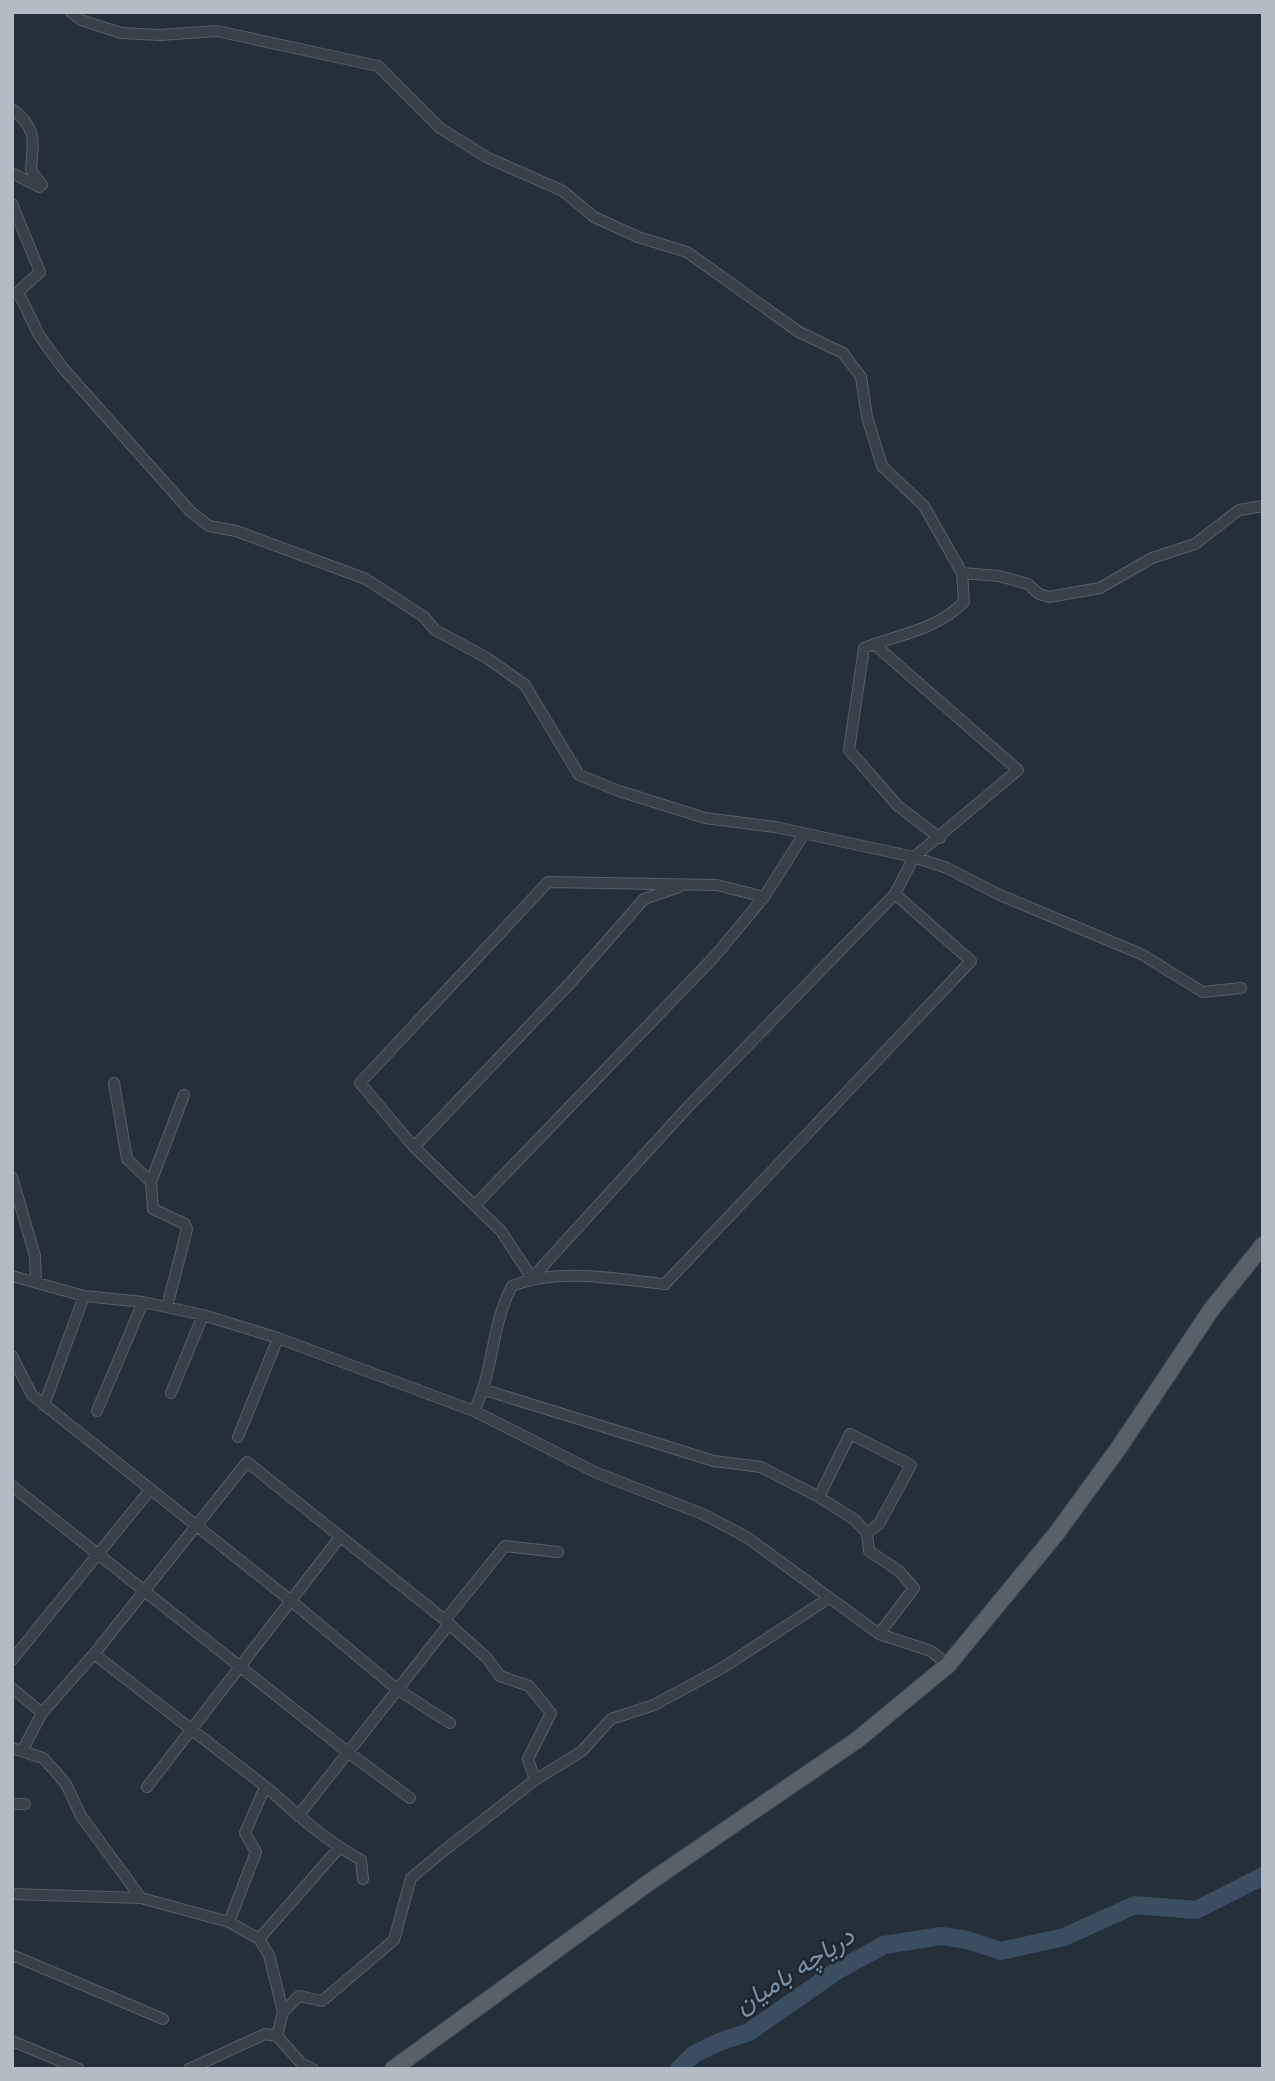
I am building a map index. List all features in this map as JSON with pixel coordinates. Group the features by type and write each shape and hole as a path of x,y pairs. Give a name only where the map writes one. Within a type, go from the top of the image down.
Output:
{"main road":[{"path":"393,2069 651,1881 857,1740 948,1665 1056,1534 1118,1449 1211,1310 1263,1245"}],"street":[{"path":"71,12 80,20 121,33 160,35 217,31 378,66 440,128 488,158 563,191 594,217 638,237 687,252 799,332 843,353 861,377 867,417 882,466 924,506 962,573 964,602 950,616 899,639 864,648 849,750 898,806 940,838"},
{"path":"12,109 26,121 35,140 31,170 42,185 39,187 12,173"},
{"path":"12,204 40,272 18,292 39,335 62,367 190,511 209,526 236,531 366,579 424,617 435,630 487,657 525,685 579,775 619,791 705,818 775,827 914,857 947,868 1000,895 1141,954 1203,992 1241,988"},
{"path":"962,573 999,576 1028,584 1040,594 1049,597 1100,588 1152,558 1195,544 1239,510 1263,506"},
{"path":"532,1278 686,1109 895,894 914,857 940,838 1018,770 874,644"},
{"path":"475,1205 715,956 764,897 804,834"},
{"path":"532,1278 501,1231 414,1147 360,1083 548,882 717,885 764,897"},
{"path":"414,1147 572,981 644,899 686,884"},
{"path":"474,1411 485,1390 501,1307 512,1286 532,1278 592,1277 665,1284 971,961 895,894"},
{"path":"114,1083 127,1159 150,1182"},
{"path":"167,1307 187,1229 185,1224 153,1209 150,1182 184,1095"},
{"path":"12,1177 35,1256 36,1282"},
{"path":"12,1276 84,1296 143,1302 203,1315 278,1338 474,1411 597,1473 705,1515 748,1538 879,1634 931,1651 948,1665"},
{"path":"44,1405 84,1296"},
{"path":"97,1410 143,1302"},
{"path":"170,1394 203,1315"},
{"path":"238,1437 278,1338"},
{"path":"12,1356 32,1395 197,1525 398,1690 450,1723"},
{"path":"485,1390 714,1461 761,1467 819,1497 855,1520 867,1533 869,1550 898,1571 914,1588 879,1634"},
{"path":"819,1497 850,1434 911,1465 879,1524 867,1533"},
{"path":"141,1898 81,1816 66,1784 43,1758 17,1749 42,1713 94,1654 247,1462 447,1622 487,1658 500,1676 529,1686 551,1713 528,1759 535,1780"},
{"path":"12,1486 349,1753 410,1797"},
{"path":"12,1660 150,1490"},
{"path":"147,1787 340,1537"},
{"path":"298,1816 398,1690 505,1546 558,1552"},
{"path":"283,2012 299,1996 322,2001 394,1940 411,1878 535,1780 582,1751 611,1719 654,1704 724,1667 829,1598"},
{"path":"94,1654 191,1728 339,1848 361,1860 363,1879"},
{"path":"12,1688 42,1713"},
{"path":"229,1922 256,1852 245,1833 265,1787"},
{"path":"12,1804 25,1804"},
{"path":"259,1939 339,1848"},
{"path":"12,1894 141,1898 229,1922 259,1939 269,1955 283,2012 277,2036"},
{"path":"12,1955 163,2019"},
{"path":"189,2069 265,2034 277,2036 301,2063 313,2069"},
{"path":"12,2041 79,2069"}],"waterway":[{"name":"دریاچه بامیان","path":"679,2069 694,2054 749,2032 838,1970 884,1945 941,1936 967,1940 1001,1951 1064,1937 1135,1905 1196,1910 1263,1876"}]}
